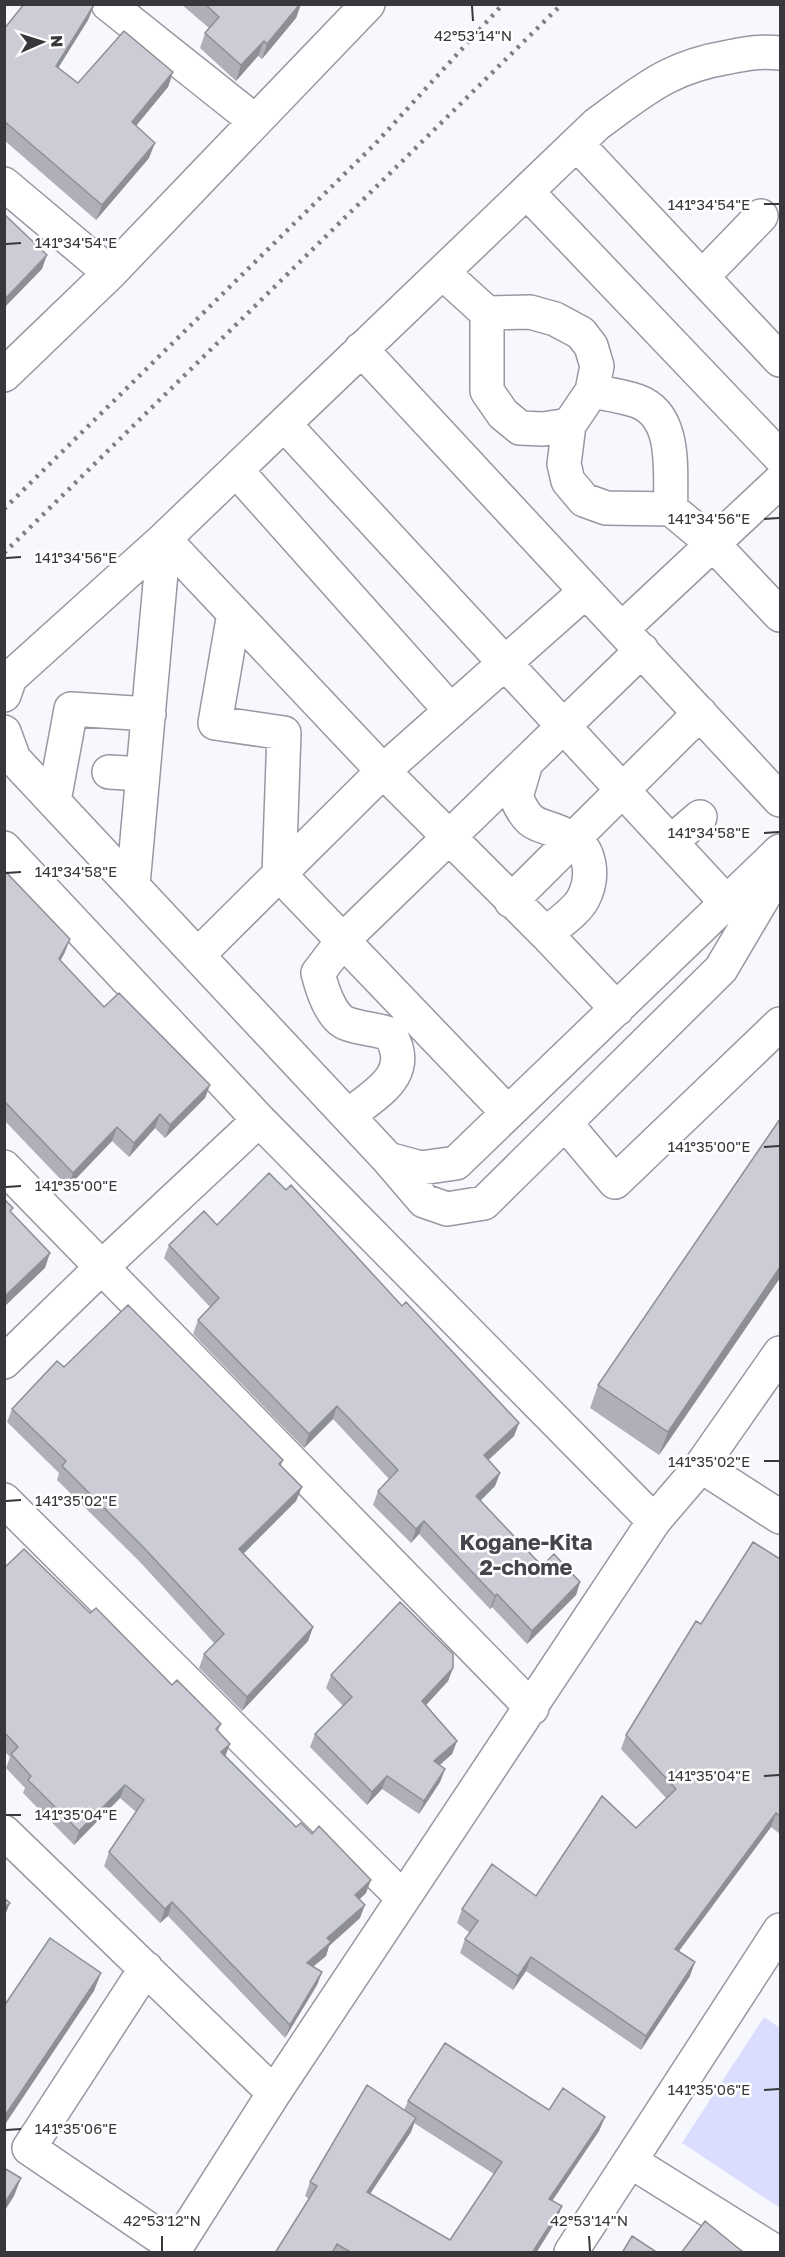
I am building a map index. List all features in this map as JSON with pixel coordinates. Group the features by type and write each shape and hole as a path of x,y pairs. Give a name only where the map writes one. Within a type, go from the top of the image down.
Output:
{"street":[{"path":"108,4 255,121"},
{"path":"4,375 110,273 361,7"},
{"path":"4,695 10,678 164,539 528,193 597,124 657,80 695,63 774,59"},
{"path":"577,144 780,360"},
{"path":"4,184 110,273"},
{"path":"528,193 780,457"},
{"path":"702,277 761,216"},
{"path":"443,273 487,314 530,312 555,319 581,333 591,346 597,366 592,391 568,425 564,464 568,481 584,500 606,508 671,509 713,544 780,615"},
{"path":"487,314 487,391 503,414 520,428 543,429 568,425"},
{"path":"362,349 780,800"},
{"path":"592,391 639,402 656,414 669,440 671,509"},
{"path":"284,424 727,903"},
{"path":"236,470 451,711"},
{"path":"348,1116 387,1083 398,1068 399,1049 390,1034 371,1027 346,1024 334,1012 322,989 318,973 343,940 564,726 632,640 713,544 780,481"},
{"path":"164,539 383,771 546,934 617,1009"},
{"path":"134,885 164,539"},
{"path":"199,954 383,771 586,591"},
{"path":"234,613 215,723 284,733 279,874 508,1113"},
{"path":"54,801 71,709 149,714"},
{"path":"511,901 700,713"},
{"path":"4,732 14,759 199,954 424,1201 447,1209 484,1203 721,969 780,869"},
{"path":"526,763 516,797 524,816 535,826 550,828 573,839 587,855 590,872 583,900 546,934"},
{"path":"109,772 143,774"},
{"path":"671,842 700,816"},
{"path":"4,848 259,1120 654,1521"},
{"path":"388,1159 421,1168 456,1163 780,851"},
{"path":"565,1123 615,1182 780,1024"},
{"path":"4,1362 259,1120"},
{"path":"4,1167 532,1708"},
{"path":"146,1968 29,2148 175,2250 274,2093 532,1708 654,1521 701,1466 780,1353"},
{"path":"701,1466 780,1517"},
{"path":"4,1500 403,1898"},
{"path":"4,1832 274,2093"},
{"path":"572,2253 780,1930"},
{"path":"630,2161 776,2253"}],"shaded area":[{"path":"764,2017 780,2028 780,2208 682,2143"}],"building":[{"path":"24,4 94,5 56,66 78,83 124,31 173,72 132,122 155,143 102,205 4,121 4,29"},
{"path":"205,4 300,4 267,44 264,41 241,65 205,33 219,17"},
{"path":"4,214 47,255 4,300"},
{"path":"4,870 70,939 59,959 104,1007 119,993 210,1085 170,1125 160,1114 134,1143 117,1127 73,1173 4,1101"},
{"path":"780,1119 780,1267 668,1432 598,1385"},
{"path":"269,1173 286,1190 291,1185 402,1306 406,1302 519,1423 484,1455 500,1473 476,1496 542,1566 554,1554 580,1582 532,1631 497,1594 495,1596 424,1521 416,1529 378,1491 398,1470 337,1406 309,1434 198,1320 219,1298 169,1245 204,1211 217,1225"},
{"path":"4,1199 13,1208 10,1211 50,1253 4,1297"},
{"path":"128,1305 283,1460 279,1464 302,1487 239,1549 313,1627 247,1697 204,1654 224,1634 145,1549 62,1466 66,1461 12,1409 57,1361 64,1367"},
{"path":"753,1542 780,1559 780,1816 776,1813 675,1949 695,1962 646,2036 531,1957 518,1976 465,1939 478,1921 462,1909 492,1864 536,1896 602,1796 636,1828 676,1789 626,1735 696,1621 701,1624"},
{"path":"24,1549 90,1613 96,1608 172,1685 177,1680 221,1724 216,1729 230,1744 221,1752 296,1827 301,1823 312,1834 319,1826 371,1880 355,1895 365,1905 327,1938 331,1942 307,1963 322,1972 290,2025 172,1902 165,1909 109,1852 144,1800 125,1785 79,1831 28,1780 31,1776 11,1754 18,1747 4,1732 4,1568"},
{"path":"400,1602 453,1654 453,1668 422,1701 457,1741 434,1761 445,1769 424,1801 387,1776 372,1792 315,1734 352,1697 331,1675"},
{"path":"4,1898 10,1903 4,1908"},
{"path":"50,1938 101,1973 4,2117 4,2006"},
{"path":"445,2043 549,2110 563,2088 605,2117 549,2199 562,2206 532,2253 352,2253 337,2244 332,2253 275,2253 317,2186 310,2182 367,2085 416,2118 367,2192 450,2240 502,2162 408,2101"},
{"path":"4,2168 21,2178 4,2204"},
{"path":"705,2221 744,2253 681,2253"},
{"path":"632,2236 658,2253 622,2253"}],"railway":[{"path":"4,509 376,143 503,4"},
{"path":"4,553 562,4"}],"district":[{"name":"Kogane-Kita 2-chome","path":"526,1554"}]}
